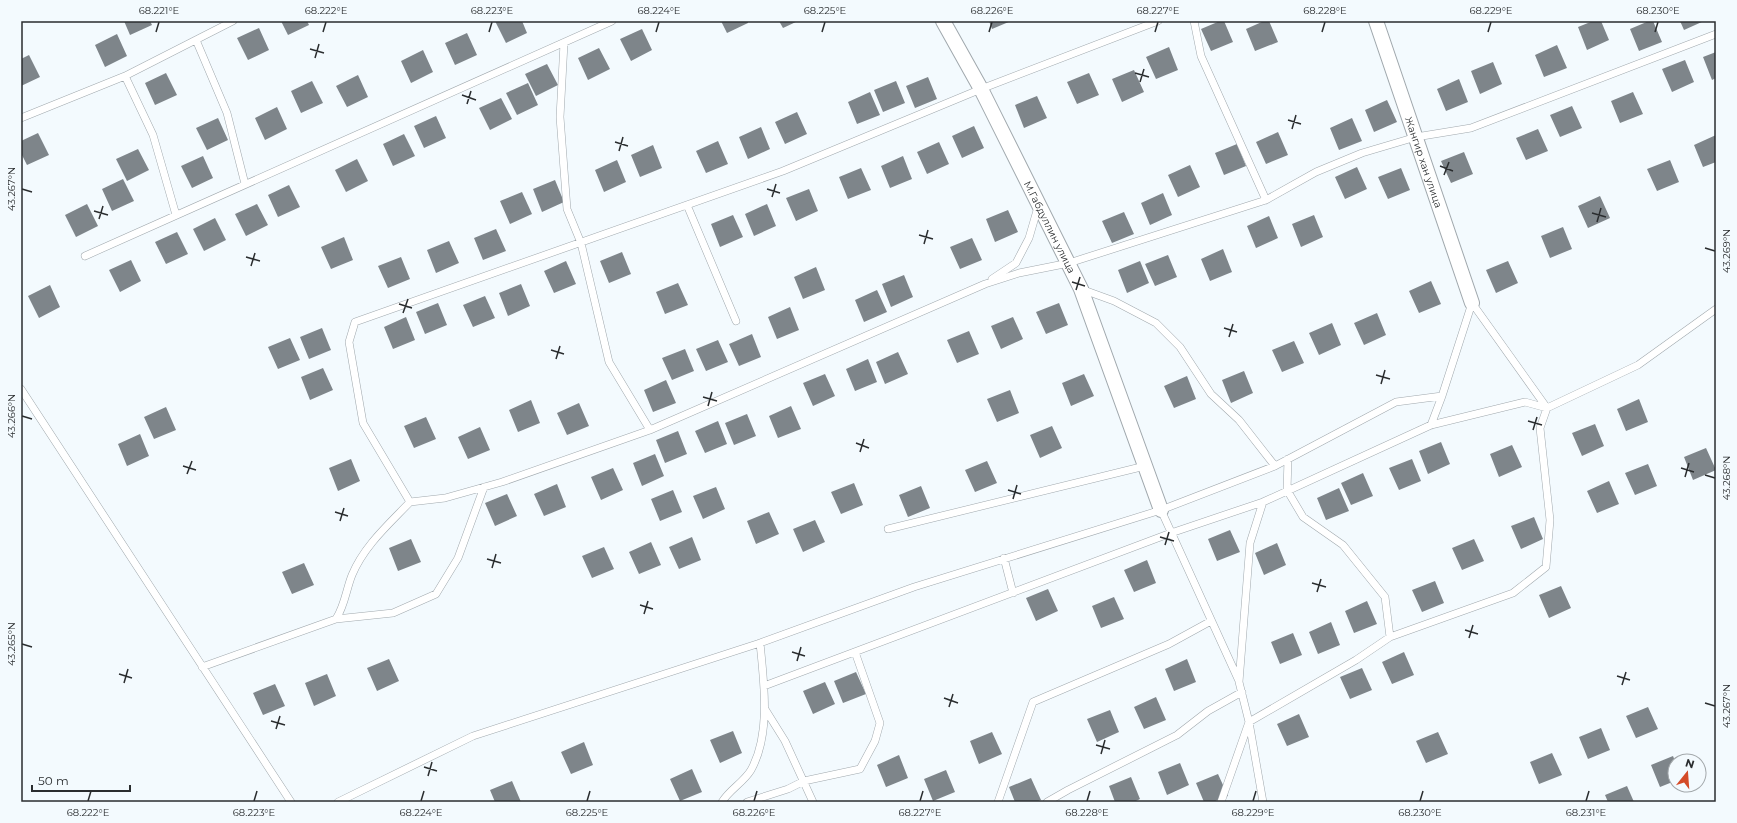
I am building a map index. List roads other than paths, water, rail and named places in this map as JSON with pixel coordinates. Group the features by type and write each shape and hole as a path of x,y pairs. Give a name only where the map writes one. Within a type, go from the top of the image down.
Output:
{"street":[{"name":"М.Габдуллин улица","path":"943,21 981,89 1081,289 1160,510"},
{"name":"Жангир хан улица","path":"1376,21 1472,303"}],"lane":[{"path":"21,118 126,76 233,21"},
{"path":"85,256 612,21"},
{"path":"410,502 362,423 349,342 355,322 783,171 981,89 1158,21"},
{"path":"1194,21 1201,56 1266,200"},
{"path":"336,619 342,610 352,575 366,548 410,502 445,498 484,487 650,430 985,284 1019,273 1068,263 1266,200 1316,172 1362,152 1416,137 1471,128 1716,34"},
{"path":"196,40 227,112 245,184"},
{"path":"564,43 560,117 567,209 581,243 609,362 650,430"},
{"path":"126,76 153,135 176,215"},
{"path":"688,205 736,321"},
{"path":"985,284 1016,263 1029,238 1039,205"},
{"path":"1081,289 1114,301 1156,323 1180,347 1211,394 1239,420 1275,466"},
{"path":"1431,426 1472,303"},
{"path":"1472,303 1547,408"},
{"path":"764,686 1171,533 1263,502 1431,426 1525,402 1547,408 1638,365 1716,309"},
{"path":"21,389 291,802"},
{"path":"338,802 473,736 760,643 914,587 1160,510 1275,466 1396,402 1442,396"},
{"path":"1221,802 1249,722 1356,660 1390,638 1513,593 1546,567 1550,520 1540,428 1547,408"},
{"path":"1288,459 1287,490 1303,516 1343,545 1385,598 1390,638"},
{"path":"888,529 1145,466"},
{"path":"202,667 336,619 393,613 436,594 458,558 484,487"},
{"path":"1239,682 1250,543 1263,502"},
{"path":"1160,510 1239,682 1249,722 1263,802"},
{"path":"1004,558 1013,593"},
{"path":"998,802 1033,702 1170,644 1211,621"},
{"path":"722,802 750,771 760,747 765,709 760,643"},
{"path":"747,802 788,789 804,780 860,769 875,741 880,723 855,652"},
{"path":"1047,802 1177,735 1208,711 1242,692"},
{"path":"765,709 785,741 813,802"}]}
